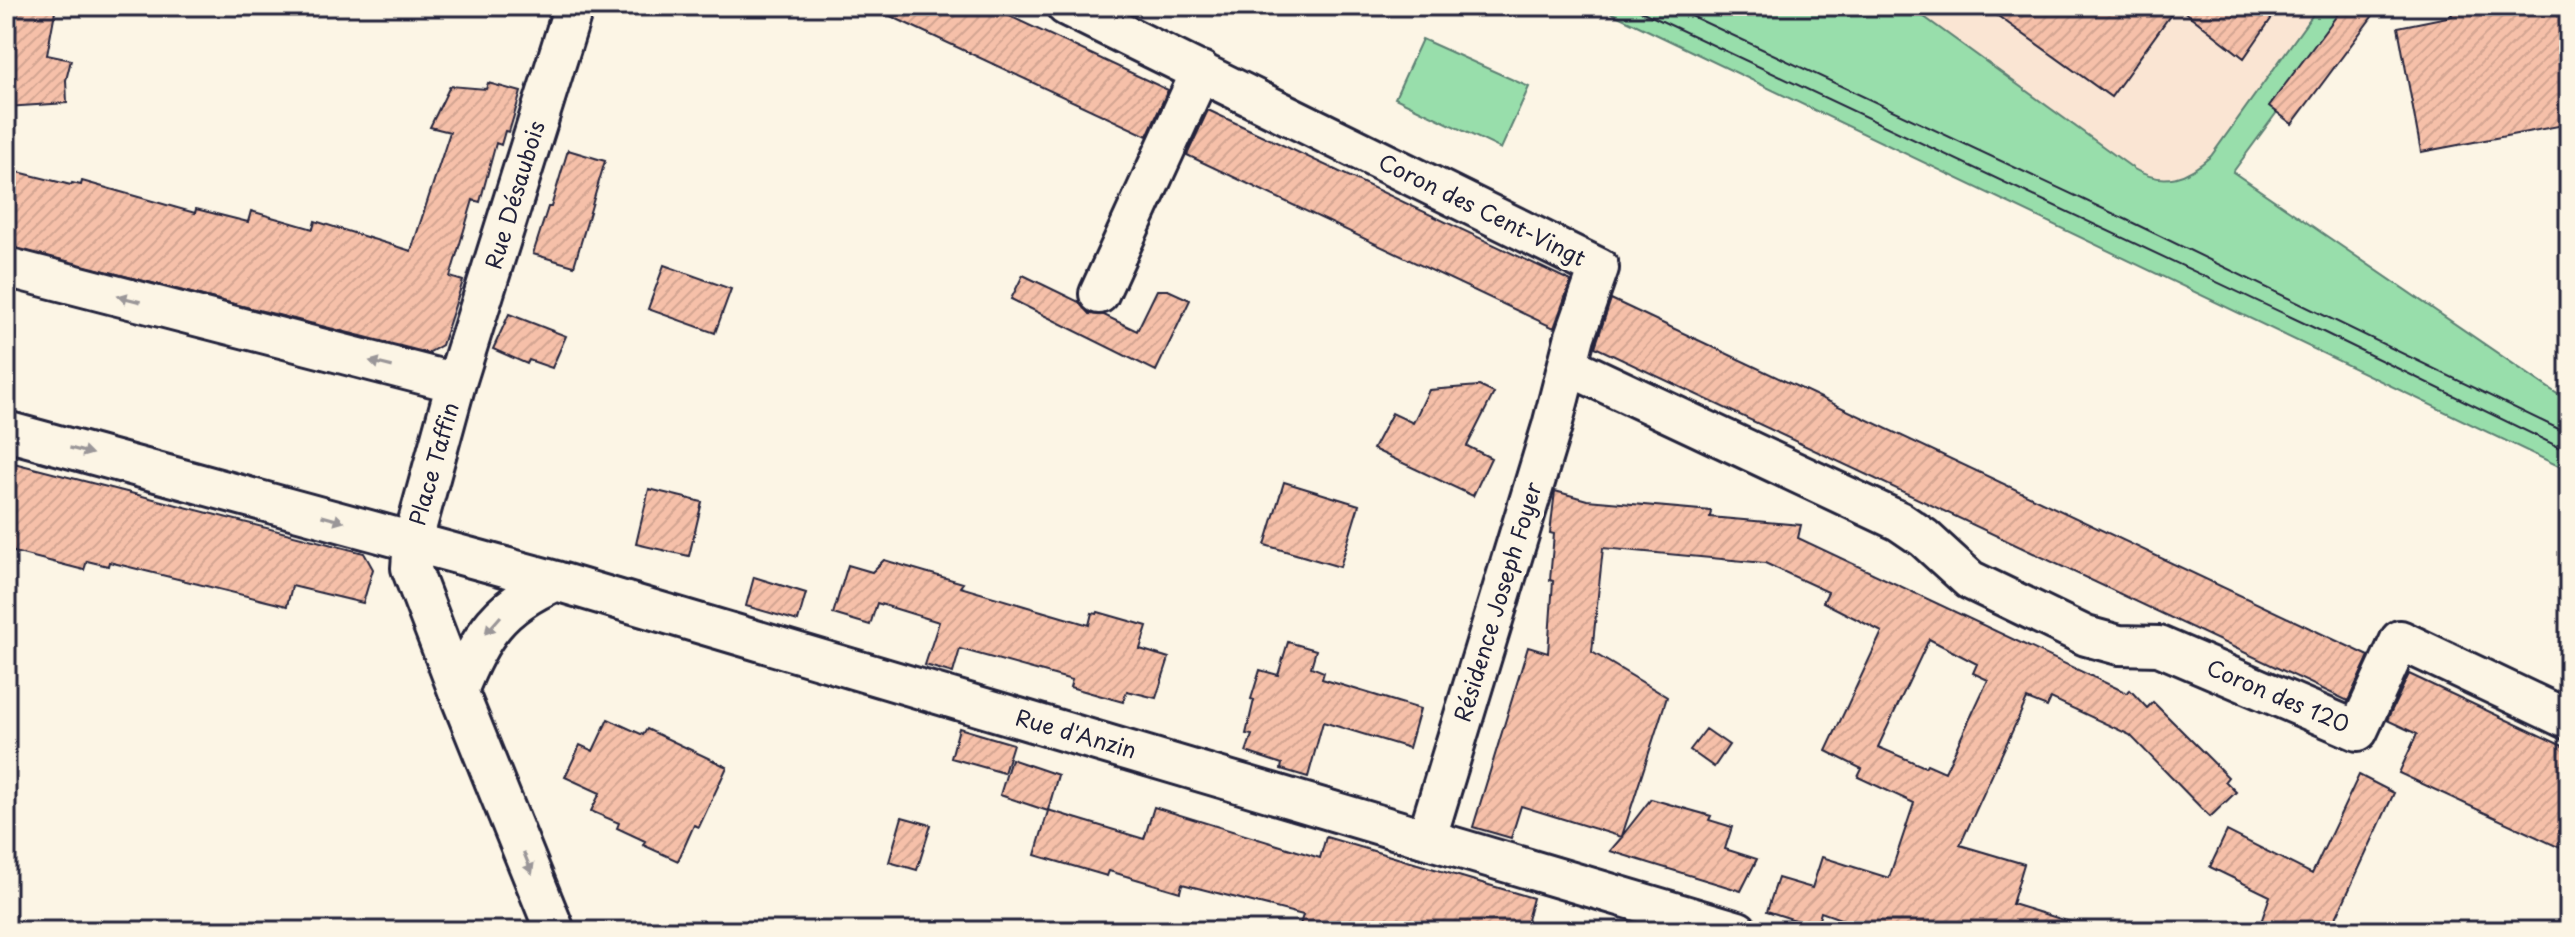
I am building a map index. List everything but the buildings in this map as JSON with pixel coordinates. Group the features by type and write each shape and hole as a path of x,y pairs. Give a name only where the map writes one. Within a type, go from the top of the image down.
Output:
{"street":[{"name":"Rue Désaubois","path":"456,383 574,6"},
{"name":"Coron des Cent-Vingt","path":"1066,6 1599,268 1579,324 1569,366"},
{"path":"1099,294 1201,71"},
{"name":"Place Taffin","path":"6,267 456,383 413,540 6,431"},
{"name":"Coron des 120","path":"1569,366 1899,521 1970,580 2086,636 2119,645 2159,646 2358,731 2400,640 2569,720"},
{"name":"Résidence Joseph Foyer","path":"1427,837 1569,366"},
{"path":"413,540 411,568 555,931"},
{"name":"Rue d'Anzin","path":"413,540 1427,837 1679,923 1738,931"},
{"path":"458,691 477,647 499,617 526,595 556,581"}],"shaded area":[{"path":"1714,6 2355,6 2186,236"}],"green space":[{"path":"1597,6 1909,6 2134,169 2165,179 2184,175 2211,156 2319,6 2355,6 2233,172 2569,402 2569,471"},
{"path":"1422,39 1529,87 1501,149 1395,98"}],"tram line":[{"path":"1630,6 2323,332 2569,452"},
{"path":"1670,6 2125,219 2569,434"}]}
